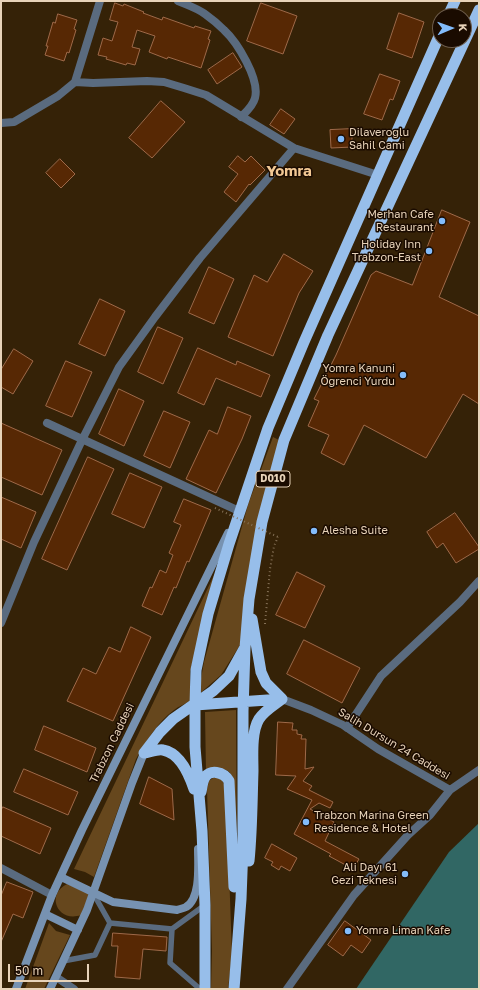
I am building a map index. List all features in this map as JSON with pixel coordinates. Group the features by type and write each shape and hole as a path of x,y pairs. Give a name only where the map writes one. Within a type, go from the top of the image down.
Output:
{"highway":[{"name":"D010","path":"234,989 243,845 243,702 245,648 249,599 262,522 284,440 328,336 479,10"},
{"name":"D010","path":"205,989 205,905 195,744 195,705 196,670 208,614 239,511 268,428 304,342 434,48"},
{"path":"249,599 261,672 266,683 282,700"},
{"path":"144,753 160,732 184,711 195,705 213,691 229,676 245,648"},
{"path":"195,705 282,700"},
{"path":"237,953 251,843 253,746 255,728 258,720 263,714 282,700"},
{"path":"144,753 162,749 172,753 180,761 190,777 199,804"},
{"path":"199,804 204,778 207,775 222,773 227,776 231,789 237,953"}],"main road":[{"name":"Trabzon Caddesi","path":"16,989 52,895 132,726 239,511"},
{"path":"50,989 78,930 93,893 144,753"},
{"path":"61,877 113,902 177,910 187,907 193,900 197,891 199,804"},
{"path":"45,914 78,930"}],"street":[{"path":"1,123 14,122 58,96 75,82 100,1"},
{"path":"178,1 205,14 225,30 236,44 250,69 255,84 256,97 251,107 241,117"},
{"path":"75,82 164,82 206,95 294,148 378,175"},
{"path":"1,622 34,542 82,440 120,367 155,317 200,258 294,148"},
{"path":"47,423 239,511"},
{"path":"347,728 381,676 460,602 479,581"},
{"name":"Salih Dursun 24 Caddesi","path":"282,700 311,710 347,728 378,749 450,790"},
{"path":"287,989 354,896 408,835 430,815 450,790 479,770"},
{"path":"1,868 52,895"},
{"path":"56,977 74,989"}],"lane":[{"path":"93,893 110,923"},
{"path":"110,923 172,929 205,905"},
{"path":"63,961 95,955 110,923"},
{"path":"172,929 170,963 200,989"}],"path":[{"path":"215,508 278,537 274,546 270,569 265,624"}],"shaded area":[{"path":"273,437 279,440 240,645 221,675 198,695 204,662 248,505"},
{"path":"215,573 190,672 190,701 168,715 157,726 136,759 94,877 85,872 74,869"},
{"path":"236,710 237,875 233,781 227,770 206,773 205,712"},
{"path":"213,778 221,778 226,788 232,954 228,989 211,989 212,951 207,789 209,781"},
{"path":"67,884 87,891 89,896 81,915 66,915 57,907 57,895 60,889"},
{"path":"49,923 56,931 70,935 44,989 25,989"}],"water":[{"path":"479,823 479,989 356,989 449,852"}],"building":[{"path":"115,3 123,6 124,4 162,20 163,17 194,28 195,26 211,31 208,39 210,40 201,68 168,57 167,59 149,52 155,36 137,30 132,47 140,49 135,65 127,63 126,65 98,55 103,38 112,41 118,22 110,20"},
{"path":"261,3 297,16 283,54 247,41"},
{"path":"399,13 424,22 412,58 387,49"},
{"path":"58,14 77,20 74,29 76,30 69,53 67,52 64,61 45,55 53,22 55,23"},
{"path":"233,53 242,67 217,84 208,70"},
{"path":"380,74 400,81 393,100 390,99 382,120 364,114"},
{"path":"161,101 185,122 152,158 129,138"},
{"path":"281,109 295,119 284,134 270,125"},
{"name":"Dilaveroğlu Sahil Cami","path":"352,129 352,147 331,148 330,130"},
{"path":"238,156 245,162 251,156 265,170 250,185 249,184 236,202 224,192 238,174 229,167"},
{"path":"60,159 75,174 61,188 46,173"},
{"name":"Yomra Kanuni Öğrenci Yurdu","path":"442,210 470,222 439,297 479,316 479,404 463,394 426,458 364,425 344,465 321,453 329,435 308,426 319,401 314,399 336,355 371,275 376,271 412,285"},
{"path":"284,254 313,271 299,293 273,356 228,337 254,275 267,282"},
{"path":"209,267 234,279 214,324 189,313"},
{"path":"100,299 125,311 105,356 79,344"},
{"path":"158,327 183,338 163,384 138,372"},
{"path":"198,348 236,365 237,361 270,375 261,397 216,378 204,405 178,393"},
{"path":"14,349 33,361 13,394 1,387 1,370"},
{"path":"66,361 92,372 72,417 46,406"},
{"path":"119,389 144,401 124,446 99,434"},
{"path":"228,407 251,416 242,439 216,493 186,479 209,430 217,434"},
{"path":"164,411 190,422 170,468 144,456"},
{"path":"1,423 62,450 42,495 1,477"},
{"path":"88,457 114,469 67,570 42,559"},
{"path":"130,473 162,487 144,528 112,514"},
{"path":"1,497 36,512 21,548 1,539"},
{"path":"184,499 211,510 189,562 187,561 176,588 174,587 162,615 142,606 150,587 152,588 160,570 166,573 173,555 169,553 181,525 174,522"},
{"path":"455,513 479,547 479,549 456,563 443,543 437,548 427,532"},
{"path":"297,572 325,586 305,628 276,615"},
{"path":"131,627 151,637 113,721 67,701 83,668 96,674 109,647 120,652"},
{"path":"304,640 360,668 342,703 287,674"},
{"path":"278,722 293,723 292,730 297,730 297,734 302,735 301,739 306,739 305,769 314,767 303,781 312,786 309,790 333,802 330,808 319,803 310,809 334,822 325,841 359,859 353,869 329,856 331,854 294,834 312,800 287,789 296,776 276,775"},
{"path":"44,726 96,748 87,772 35,750"},
{"path":"24,769 78,792 68,815 14,792"},
{"path":"149,777 172,789 174,820 140,804"},
{"path":"3,807 51,828 40,854 1,836 1,811"},
{"path":"272,844 297,858 290,871 281,866 279,870 271,865 273,862 265,858"},
{"path":"7,882 33,892 23,918 13,914 1,942 1,896"},
{"name":"Yomra Liman Kafe","path":"345,921 371,940 362,953 351,945 343,956 328,945"},
{"path":"113,933 167,937 166,951 143,949 140,979 115,977 118,946 112,946"}],"place":[{"name":"Dilaveroğlu Sahil Cami","path":"341,139"},
{"name":"Merhan Cafe Restaurant","path":"442,221"},
{"name":"Holiday Inn Trabzon-East","path":"429,251"},
{"name":"Yomra Kanuni Öğrenci Yurdu","path":"403,375"},
{"name":"Alesha Suite","path":"314,531"},
{"name":"Trabzon Marina Green Residence & Hotel","path":"306,822"},
{"name":"Ali Dayı 61 Gezi Teknesi","path":"405,874"},
{"name":"Yomra Liman Kafe","path":"348,931"}],"district":[{"name":"Yomra","path":"289,171"}]}
